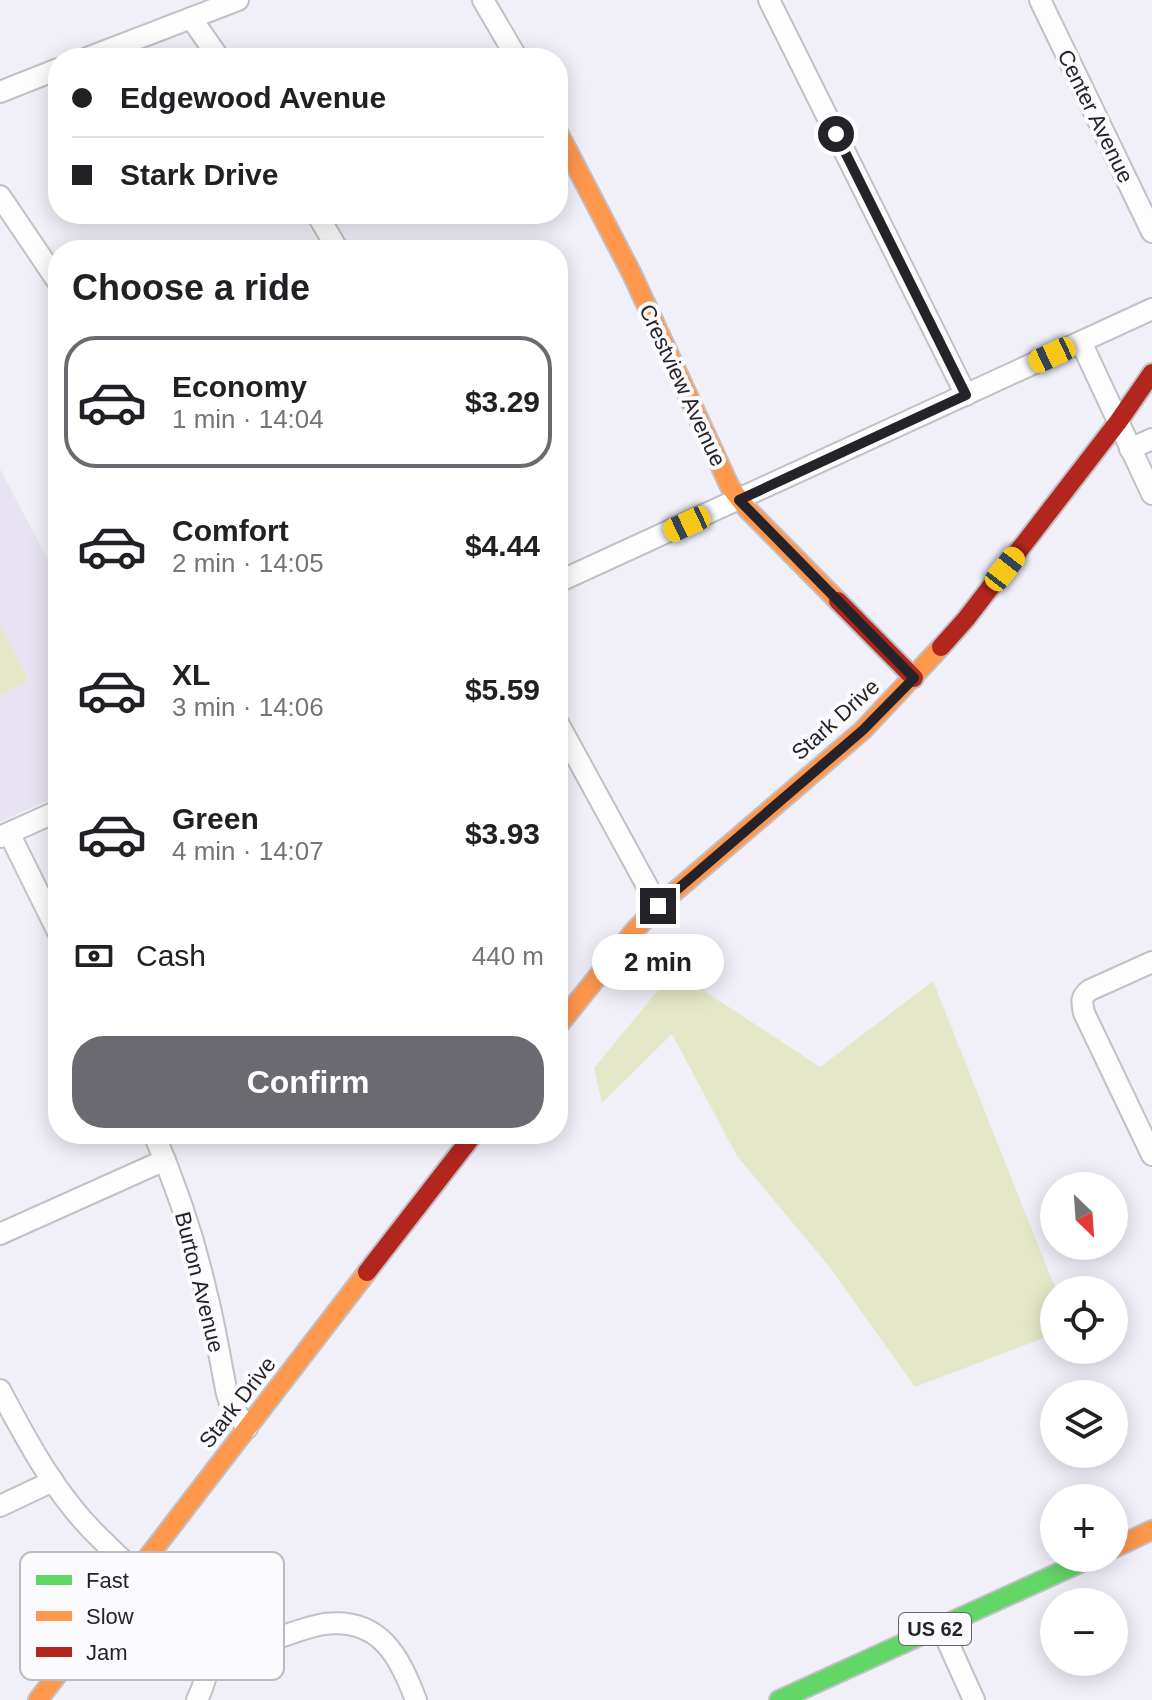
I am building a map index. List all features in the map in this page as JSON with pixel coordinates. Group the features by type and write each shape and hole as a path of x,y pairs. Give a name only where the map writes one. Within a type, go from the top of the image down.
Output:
{"main road":[{"name":"Crestview Avenue","path":"568,151 616,240 730,487 739,500 914,678"},
{"name":"Stark Drive","path":"568,1014 658,906 863,730 914,678 966,619 1118,422 1152,373"},
{"name":"Stark Drive","path":"151,1552 466,1144"},
{"path":"1128,1541 1152,1530"},
{"name":"US 62","path":"779,1700 1061,1572"},
{"name":"Stark Drive","path":"38,1700 53,1680"}],"street":[{"path":"113,48 238,0"},
{"path":"483,0 511,48"},
{"path":"769,0 966,395"},
{"name":"Center Avenue","path":"1040,0 1152,232"},
{"path":"191,18 212,48"},
{"path":"0,92 48,73"},
{"path":"0,196 48,267"},
{"path":"568,577 1152,309"},
{"path":"1081,342 1152,494"},
{"path":"1130,449 1152,439"},
{"path":"568,741 658,906"},
{"path":"48,815 4,835 48,914"},
{"path":"1152,962 1090,990 1082,1000 1084,1013 1152,1155"},
{"name":"Burton Avenue","path":"158,1144 191,1234 227,1394 247,1428"},
{"path":"0,1234 165,1160"},
{"path":"0,1390 24,1436 53,1481 115,1552"},
{"path":"0,1506 53,1481"},
{"path":"284,1635 324,1624 349,1624 372,1632 390,1647 403,1668 416,1700"},
{"path":"941,1627 974,1700"},
{"path":"197,1700 206,1680"}],"shaded area":[{"path":"0,469 48,560 48,800 0,822"}],"green space":[{"path":"0,624 29,681 0,695"},
{"path":"674,971 820,1067 933,981 1040,1250 1040,1260 1044,1260 1050,1276 1040,1276 1040,1339 915,1387 828,1265 737,1156 672,1034 602,1103 594,1068"}],"traffic: fast":[{"path":"779,1700 1060,1572"}],"traffic: slow":[{"path":"568,151 632,274 730,487 748,510 838,601"},
{"path":"568,1014 658,906 863,730 941,647"},
{"path":"152,1552 367,1272"},
{"path":"1128,1541 1152,1530"},
{"path":"38,1700 53,1680"}],"traffic: jam":[{"path":"941,647 1118,422 1152,373"},
{"path":"838,601 914,678"},
{"path":"367,1272 466,1144"}],"route":[{"path":"658,906 863,730 914,678 739,500 966,395 836,134"}]}
